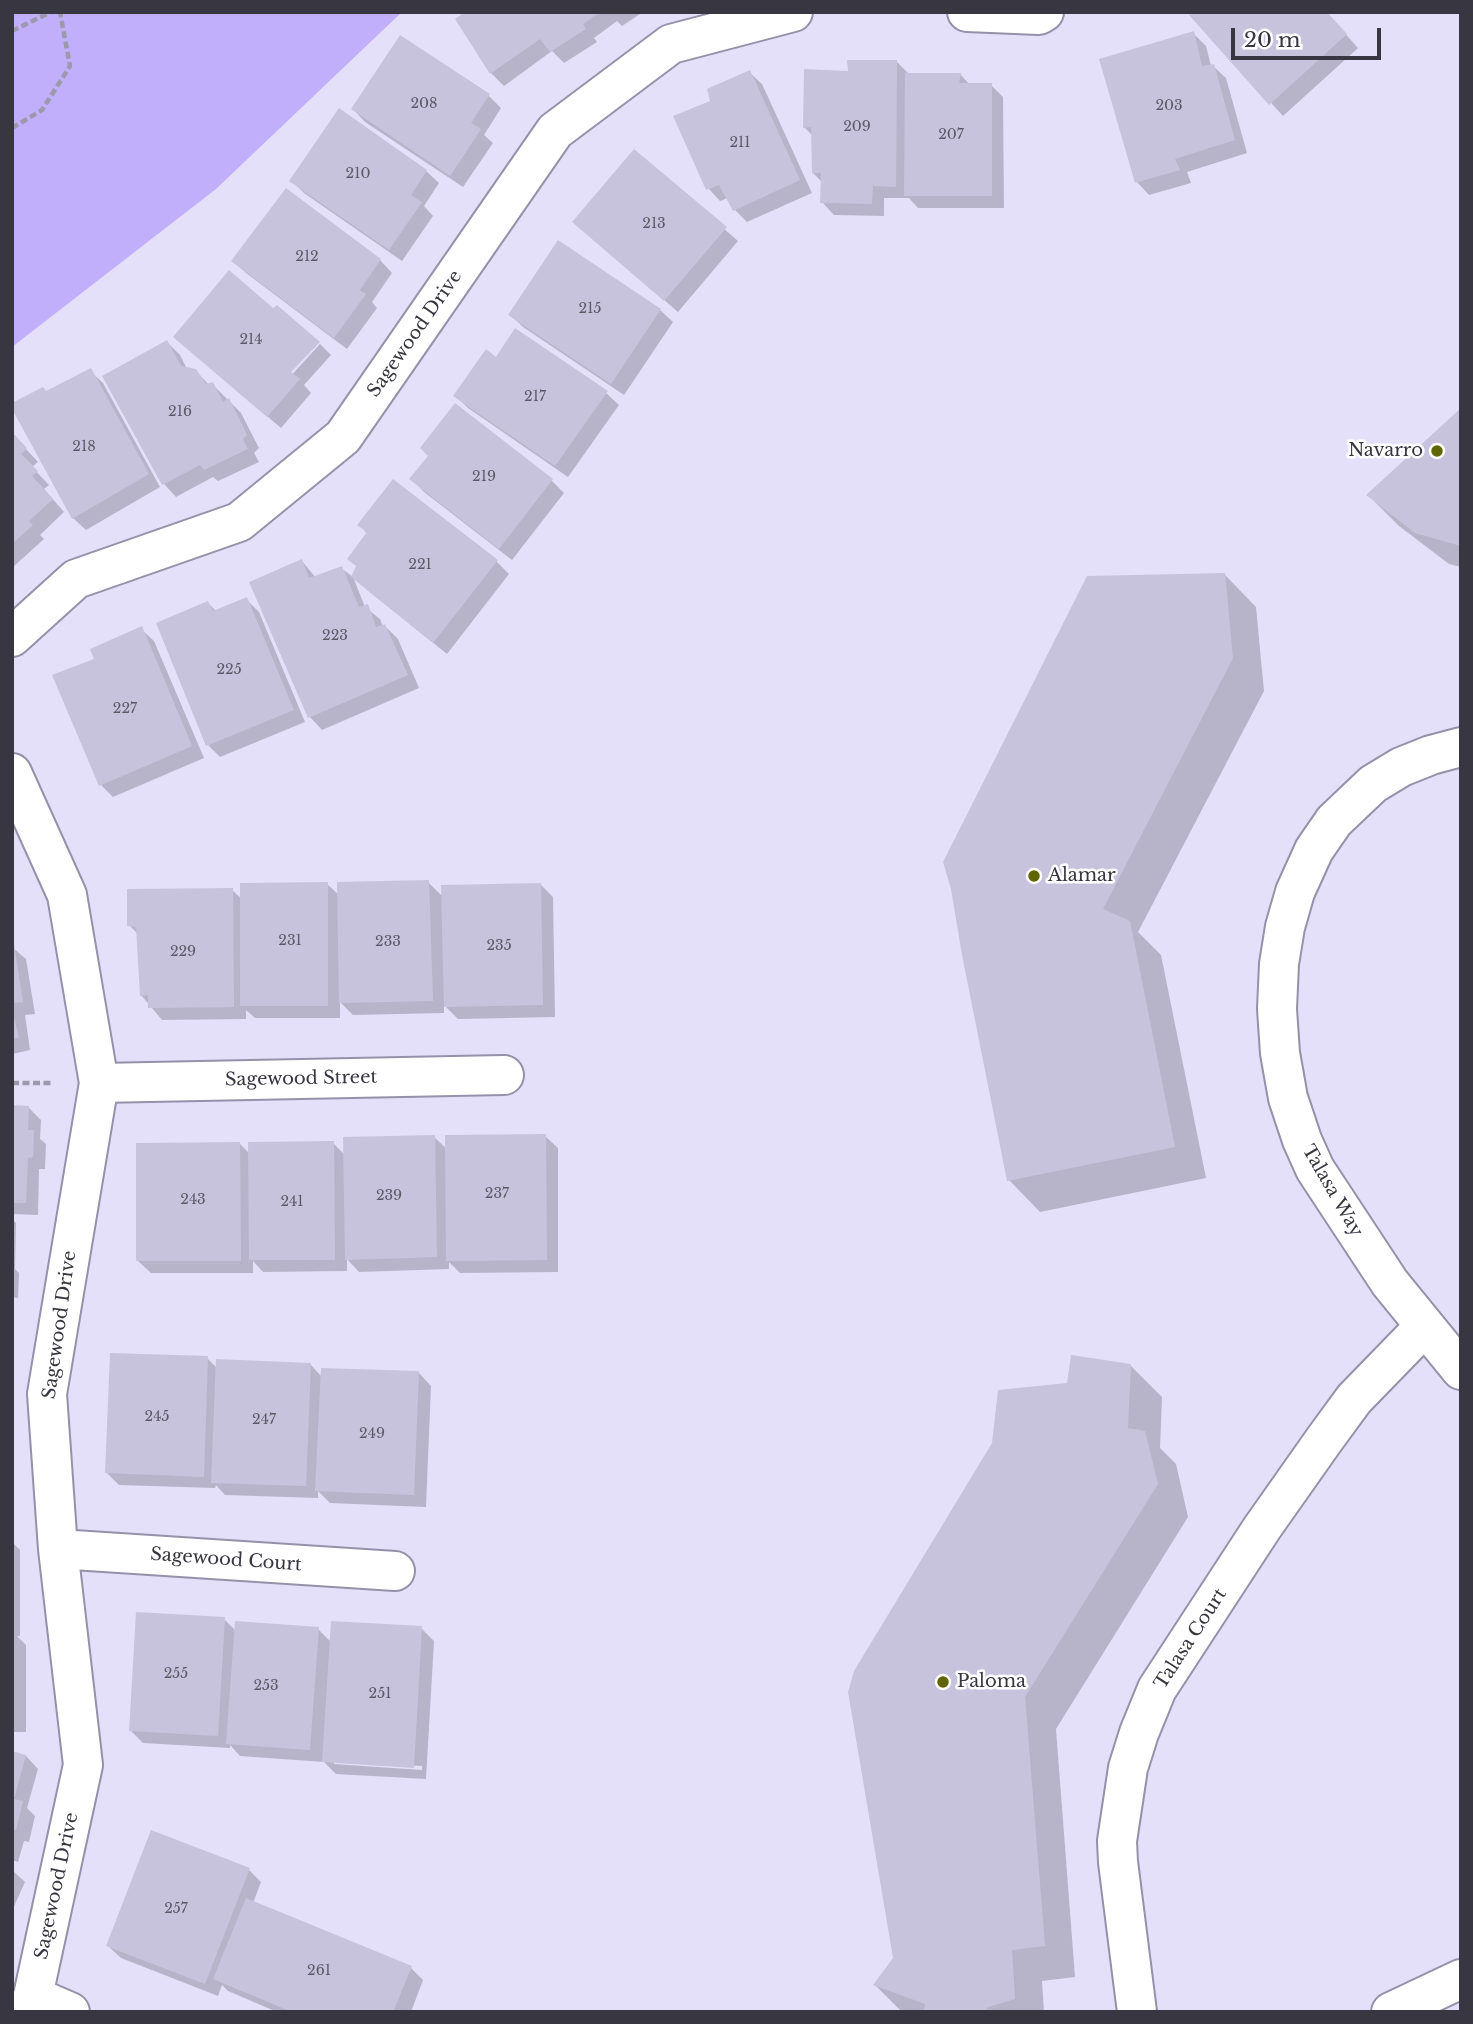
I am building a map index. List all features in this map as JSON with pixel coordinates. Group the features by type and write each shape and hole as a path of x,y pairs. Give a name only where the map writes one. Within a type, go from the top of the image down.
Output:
{"street":[{"name":"Sagewood Drive","path":"12,637 76,579 239,522 343,438 555,131 671,44 793,12"},
{"path":"967,12 1039,15 1044,12"},
{"name":"Talasa Way","path":"1461,747 1401,767 1373,784 1335,821 1314,849 1295,892 1285,927 1279,964 1277,1009 1280,1054 1288,1098 1302,1140 1318,1173 1377,1265 1461,1370"},
{"name":"Sagewood Drive","path":"12,772 67,895 99,1083 47,1394 58,1549 83,1765 30,2004"},
{"name":"Sagewood Street","path":"99,1083 504,1075"},
{"name":"Talasa Court","path":"1137,2012 1117,1841 1128,1768 1157,1689 1262,1528 1354,1399 1424,1327"},
{"name":"Sagewood Court","path":"58,1549 395,1571"},
{"path":"1391,2012 1461,1979"},
{"path":"30,2004 70,2012"}],"path":[{"path":"12,31 51,12"},
{"path":"12,128 41,110 70,66 60,12"}],"shaded area":[{"path":"12,12 402,12 216,189 12,347"}],"building":[{"path":"465,12 600,12 583,24 586,29 550,52 540,39 490,74 455,19"},
{"path":"1192,12 1327,12 1347,34 1269,105 1189,15"},
{"path":"1194,31 1202,66 1214,64 1235,140 1175,159 1180,170 1135,183 1099,59"},
{"path":"400,35 490,94 471,123 481,129 450,176 351,109"},
{"path":"847,60 897,60 896,187 873,186 872,204 820,203 821,173 812,173 811,127 803,128 804,69 848,71"},
{"path":"750,70 800,180 733,211 719,185 706,190 673,116 710,101 707,89"},
{"path":"905,73 961,73 959,83 992,83 992,196 904,196"},
{"path":"339,108 427,170 411,195 422,202 389,250 289,181"},
{"path":"634,149 727,227 664,301 572,222"},
{"path":"286,188 381,259 360,290 366,294 334,338 231,261"},
{"path":"558,240 661,309 611,384 508,315"},
{"path":"229,270 273,308 277,305 320,342 291,372 300,379 267,417 173,337"},
{"path":"515,328 608,391 555,466 453,396 486,349 496,357"},
{"path":"167,340 181,366 196,369 206,384 213,382 223,402 229,398 247,435 243,439 248,449 204,470 200,465 162,485 102,376"},
{"path":"91,368 149,474 72,519 12,409 12,403 43,387 46,391"},
{"path":"455,403 553,479 499,549 409,479 428,456 420,448"},
{"name":"Navarro","path":"1461,408 1461,546 1415,533 1366,495"},
{"path":"12,432 27,448 21,454 38,471 32,476 53,499 29,521 33,525 12,544"},
{"path":"393,479 498,560 433,643 351,577 356,566 347,559 367,532 357,525"},
{"path":"302,559 309,578 342,566 359,607 368,604 376,627 385,624 408,675 308,718 249,582"},
{"name":"Alamar","path":"1225,573 1233,658 1103,909 1130,921 1175,1147 1007,1181 951,889 943,862 1087,576"},
{"path":"247,597 294,710 206,746 156,623 208,601 213,611"},
{"path":"142,626 192,746 99,786 52,675 94,659 90,649"},
{"path":"429,880 433,1001 339,1003 337,882"},
{"path":"328,882 328,1006 240,1006 240,883"},
{"path":"541,883 543,1005 444,1007 441,885"},
{"path":"233,888 234,1007 148,1008 148,995 140,996 136,927 127,926 127,889"},
{"path":"14,944 23,1002 12,1003"},
{"path":"12,1008 19,1038 12,1039"},
{"path":"12,1105 29,1106 28,1130 34,1130 33,1157 28,1158 26,1203 12,1203"},
{"path":"546,1134 547,1260 446,1261 445,1135"},
{"path":"435,1135 437,1257 345,1260 343,1137"},
{"path":"334,1141 335,1260 249,1260 248,1142"},
{"path":"240,1142 241,1261 136,1261 136,1143"},
{"path":"110,1353 208,1356 204,1477 105,1473"},
{"name":"Paloma","path":"1071,1355 1131,1364 1128,1428 1145,1431 1158,1484 1025,1697 1045,1946 1012,1950 1015,1999 988,2007 986,2012 924,2012 925,2004 873,1985 893,1958 848,1692 854,1671 992,1443 998,1390 1067,1383"},
{"path":"216,1359 311,1363 306,1486 211,1483"},
{"path":"321,1368 419,1371 414,1495 315,1491"},
{"path":"136,1612 225,1617 218,1736 129,1731"},
{"path":"235,1621 319,1627 310,1750 226,1744"},
{"path":"331,1621 422,1626 414,1768 322,1762"},
{"path":"12,1751 26,1755 14,1799 23,1801 16,1830 12,1829"},
{"path":"151,1830 250,1868 205,1984 106,1946"},
{"path":"246,1898 412,1966 393,2012 292,2012 213,1979"}],"place":[{"name":"Navarro","path":"1437,451"},
{"name":"Alamar","path":"1034,876"},
{"name":"Paloma","path":"943,1682"}]}
